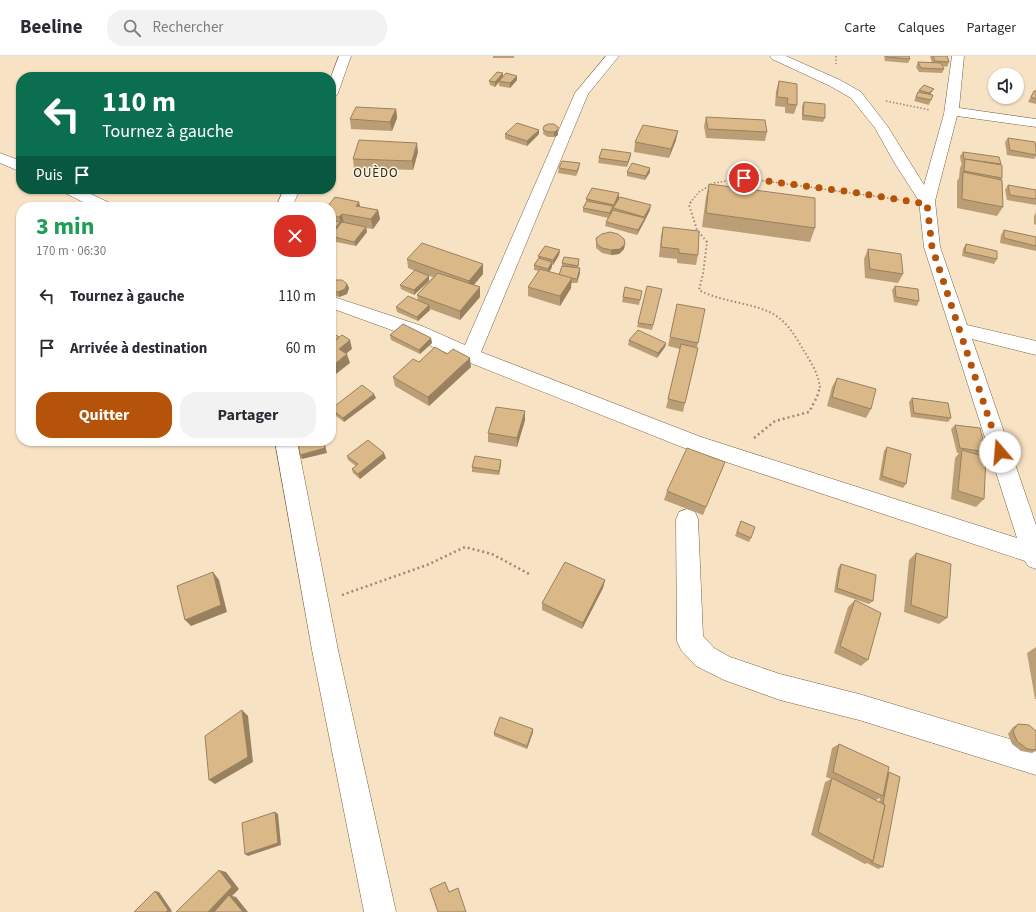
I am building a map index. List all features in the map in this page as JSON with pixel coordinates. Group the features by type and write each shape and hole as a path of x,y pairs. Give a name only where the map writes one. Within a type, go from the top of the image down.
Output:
{"street":[{"path":"336,80 345,56"},
{"path":"470,355 582,93 613,56"},
{"path":"776,56 835,83 856,95 881,127 927,203"},
{"path":"958,56 951,113 927,203 932,247 1035,556"},
{"path":"951,113 1036,123"},
{"path":"0,157 16,165"},
{"path":"79,194 95,202"},
{"path":"336,304 415,331 470,355 694,443 1035,556"},
{"path":"960,330 1036,348"},
{"path":"287,446 316,603 380,912"},
{"path":"687,519 690,641 705,657 724,667 780,686 859,707 1036,761"}],"path":[{"path":"856,95 951,113"},
{"path":"732,455 775,421 809,412 815,402 820,386 814,370 792,332 776,315 761,309 709,296 700,290 707,242 697,230 689,205 692,201 699,192 714,183 744,178 927,203"},
{"path":"316,603 427,565 465,547 492,554 530,575"}],"building":[{"path":"909,56 910,59 887,57"},
{"path":"933,56 947,56 949,62 935,61"},
{"path":"918,62 941,63 944,69 921,68"},
{"path":"497,72 503,73 495,82 489,81"},
{"path":"506,73 517,76 510,83 499,81"},
{"path":"779,81 797,84 797,105 787,104 788,98 777,97"},
{"path":"924,85 934,89 929,93 919,90"},
{"path":"1034,91 1036,91 1036,99 1031,97"},
{"path":"918,92 933,95 931,100 916,97"},
{"path":"804,102 825,104 825,118 803,115"},
{"path":"356,107 396,109 390,122 350,119"},
{"path":"706,117 765,120 767,132 708,129"},
{"path":"517,123 539,130 527,141 505,134"},
{"path":"554,124 558,127 558,130 548,132 543,130 544,126"},
{"path":"643,125 678,131 671,149 635,142"},
{"path":"1008,138 1035,142 1036,155 1010,150"},
{"path":"359,140 417,143 412,161 353,159"},
{"path":"602,149 631,153 628,162 599,158"},
{"path":"963,152 999,157 1001,164 964,159"},
{"path":"965,159 1002,165 1002,178 964,171"},
{"path":"562,161 580,163 577,171 559,168"},
{"path":"632,163 650,168 646,176 627,172"},
{"path":"963,172 1002,180 1003,207 962,199"},
{"path":"709,184 815,198 815,228 706,213"},
{"path":"1008,185 1036,190 1036,199 1010,195"},
{"path":"592,188 619,193 614,205 586,199"},
{"path":"335,197 359,202 356,206 378,210 371,219 342,214 339,217 336,217 336,202 331,202"},
{"path":"620,197 651,205 644,217 613,208"},
{"path":"587,201 613,206 610,213 583,208"},
{"path":"613,210 645,218 638,230 606,222"},
{"path":"336,221 340,222 336,227"},
{"path":"342,222 366,227 354,242 336,237 336,229"},
{"path":"663,227 699,231 698,255 679,253 679,249 661,247"},
{"path":"1004,230 1036,237 1036,246 1004,238"},
{"path":"610,232 618,234 624,239 625,244 620,249 611,250 602,248 597,244 596,238 602,234"},
{"path":"422,243 483,264 469,281 407,259"},
{"path":"966,244 997,251 997,259 965,252"},
{"path":"545,246 560,250 553,260 538,256"},
{"path":"868,249 901,254 903,274 870,269"},
{"path":"564,257 579,259 578,266 562,263"},
{"path":"539,258 552,262 548,269 534,265"},
{"path":"562,266 580,268 577,279 559,275"},
{"path":"540,269 572,278 560,296 528,287"},
{"path":"415,270 429,276 414,290 400,285"},
{"path":"438,273 480,287 460,311 417,295"},
{"path":"336,280 342,280 347,284 345,289 336,291"},
{"path":"647,286 662,289 653,325 638,323"},
{"path":"895,286 918,289 919,301 896,297"},
{"path":"625,287 642,291 640,300 623,297"},
{"path":"408,296 429,305 417,317 396,307"},
{"path":"677,304 705,309 698,343 670,337"},
{"path":"403,324 431,338 419,350 390,335"},
{"path":"638,330 666,343 658,353 629,340"},
{"path":"342,335 350,340 339,349 347,354 336,363 336,340"},
{"path":"681,344 698,348 685,403 668,399"},
{"path":"435,347 447,354 453,349 470,358 428,397 393,377 413,359 419,362"},
{"path":"837,378 876,389 871,409 832,397"},
{"path":"362,385 374,394 343,418 336,413 336,405"},
{"path":"912,398 948,403 951,418 914,413"},
{"path":"496,407 525,411 517,438 488,433"},
{"path":"955,425 980,428 986,452 960,448"},
{"path":"368,440 384,453 358,474 352,469 358,464 347,456"},
{"path":"299,446 324,446 325,448 300,455"},
{"path":"887,447 911,454 906,484 882,476"},
{"path":"687,448 725,462 706,507 667,491"},
{"path":"962,450 986,457 984,499 958,491"},
{"path":"475,456 501,460 499,471 472,467"},
{"path":"741,521 755,527 751,538 737,532"},
{"path":"916,553 951,564 947,618 911,605"},
{"path":"565,562 605,580 583,623 542,603"},
{"path":"841,564 876,575 873,601 837,588"},
{"path":"213,572 221,605 185,620 177,586"},
{"path":"855,600 881,613 868,660 840,646"},
{"path":"242,710 248,757 209,780 205,736"},
{"path":"500,717 533,729 527,746 494,733"},
{"path":"1018,724 1029,725 1036,731 1036,750 1027,749 1017,741 1013,731"},
{"path":"839,744 889,767 883,796 833,772"},
{"path":"889,772 900,777 883,867 871,862 873,861 885,805 883,803"},
{"path":"832,778 885,805 873,861 818,832"},
{"path":"275,812 278,843 245,854 242,823"},
{"path":"219,870 232,887 208,912 176,912"},
{"path":"445,882 449,892 458,888 466,912 438,912 430,889"},
{"path":"155,891 168,910 166,912 134,912"},
{"path":"229,895 243,912 214,912"}],"district":[{"name":"OUÈDO","path":"376,173"}],"route":[{"path":"744,178 880,196 927,204 932,247 1000,452"}]}
